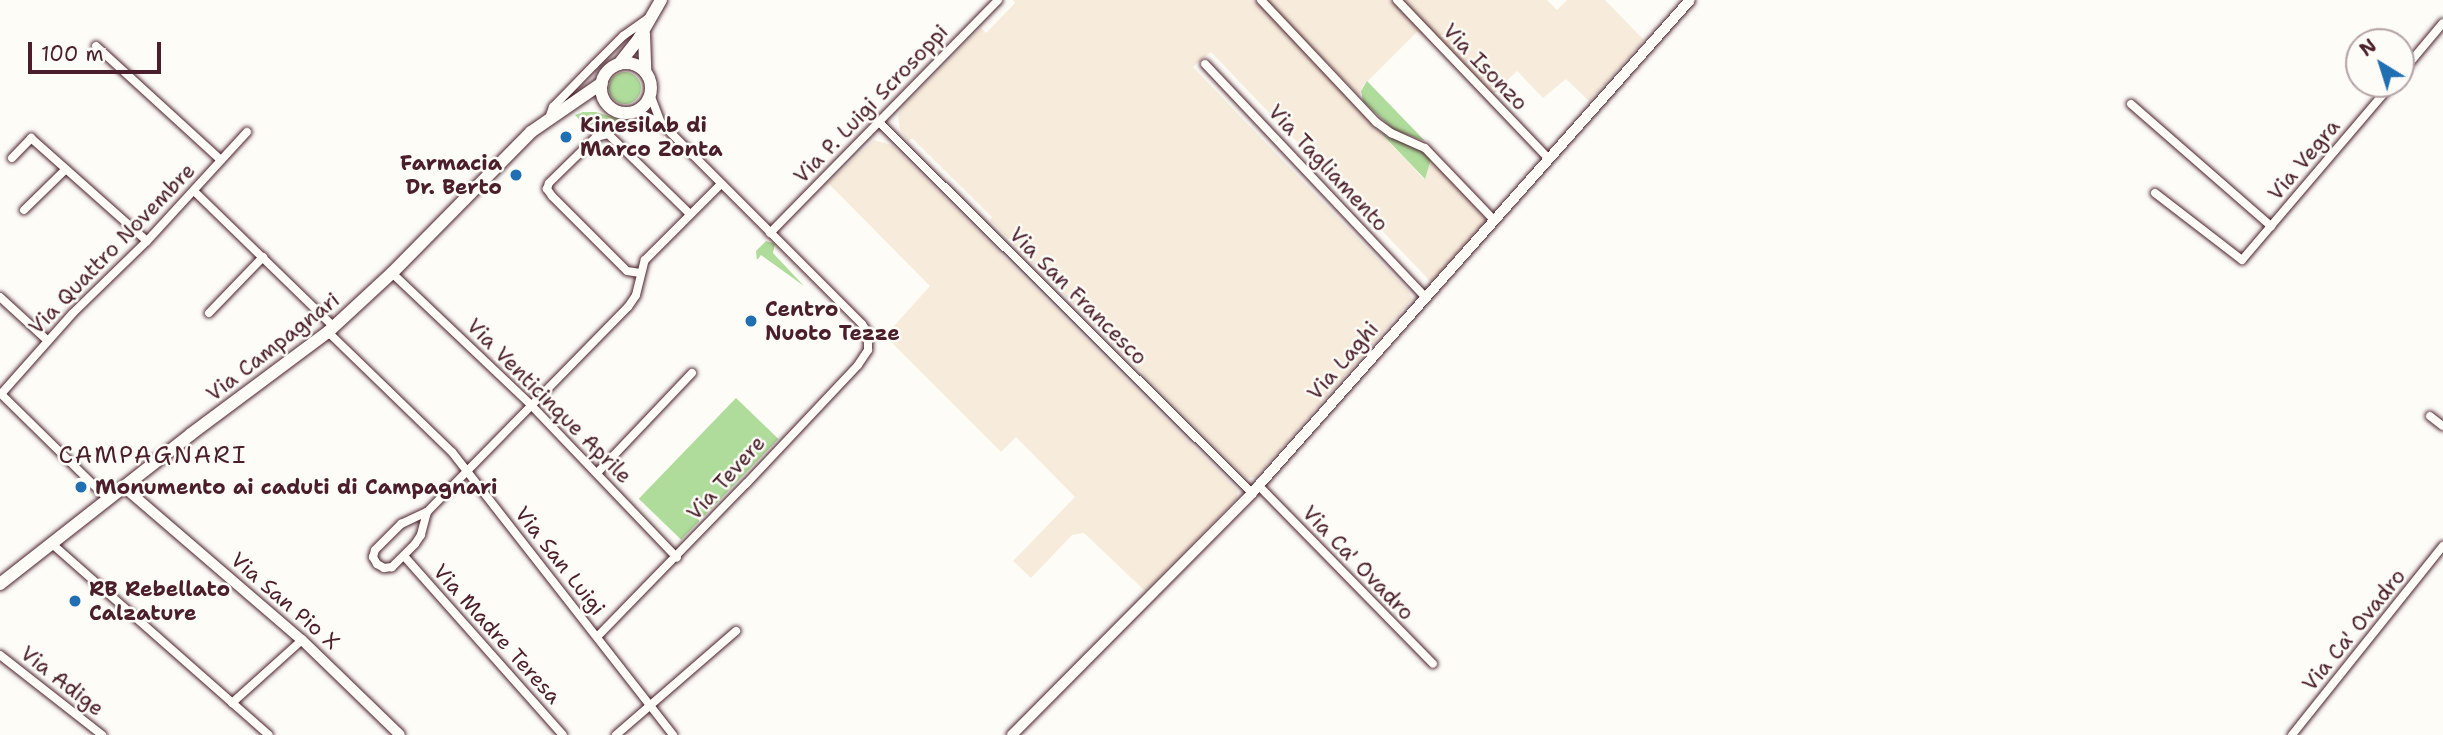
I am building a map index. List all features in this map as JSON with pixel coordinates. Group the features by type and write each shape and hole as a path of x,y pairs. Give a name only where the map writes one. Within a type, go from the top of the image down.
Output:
{"main road":[{"name":"Via Campagnari","path":"619,64 645,29 660,0"},
{"name":"Via Campagnari","path":"645,29 645,72"},
{"path":"619,64 633,64 645,72 651,87 646,102 634,111 626,113 611,107 603,96 602,83 608,71 619,64"},
{"name":"Via Campagnari","path":"0,584 191,434 331,329 391,274 531,132 602,83"},
{"name":"Via Campagnari","path":"567,108 586,104 611,107"}],"street":[{"name":"Via P. Luigi Scrosoppi","path":"770,233 998,0"},
{"path":"1261,0 1376,122 1391,134 1425,148 1494,220"},
{"name":"Via Isonzo","path":"1397,0 1549,159"},
{"name":"Via Laghi","path":"1012,735 1255,489 1690,0"},
{"name":"Via Campagnari","path":"550,118 559,100 603,56 636,26 651,17"},
{"path":"2415,56 2443,23"},
{"name":"Via Quattro Novembre","path":"96,46 221,160"},
{"name":"Via Tagliamento","path":"1205,64 1425,297"},
{"path":"650,95 660,123"},
{"name":"Via Vegra","path":"2155,193 2242,260 2380,98"},
{"name":"Via Vegra","path":"2131,104 2271,226"},
{"path":"634,111 660,123 770,233"},
{"name":"Via San Francesco","path":"879,122 1255,489"},
{"name":"Via Quattro Novembre","path":"0,393 47,340 147,241 247,132"},
{"path":"640,273 627,271 552,196 547,189 549,183 596,136 608,134 690,214"},
{"path":"12,158 31,138 147,241"},
{"path":"24,210 65,170"},
{"name":"Via Madre Teresa","path":"427,512 419,540 404,556 392,567 377,565 373,554 401,524 427,512 628,307 636,295 645,260 721,184"},
{"name":"Via San Luigi","path":"194,191 263,257 427,425 467,471 673,735"},
{"name":"Via Tevere","path":"597,637 677,558 858,365 868,350 869,336 862,324 770,233"},
{"path":"209,313 263,257"},
{"name":"Via Venticinque Aprile","path":"391,274 531,405 677,558"},
{"path":"0,297 47,340"},
{"path":"597,473 692,373"},
{"path":"0,393 109,500"},
{"path":"2430,416 2443,426"},
{"name":"Via San Pio X","path":"129,485 140,500 302,640 400,735"},
{"name":"Via Ca' Ovadro","path":"1255,489 1433,664"},
{"path":"51,543 268,735"},
{"name":"Via Ca' Ovadro","path":"2292,735 2443,546"},
{"name":"Via Madre Teresa","path":"404,556 564,735"},
{"path":"616,735 736,631"},
{"path":"232,703 302,640"},
{"name":"Via Adige","path":"0,655 103,735"}],"shaded area":[{"path":"1013,0 1255,0 1424,179 1431,159 1484,216 1486,221 1431,282 1211,52 1193,67 1409,292 1412,299 1256,477 1247,478 990,220 992,217 912,138 908,141 900,130 898,116 903,107 981,28 986,33 1015,3"},
{"path":"1266,0 1391,0 1425,35 1417,32 1363,86 1360,96"},
{"path":"1402,0 1547,0 1557,10 1567,0 1605,0 1644,40 1589,101 1566,79 1543,98 1517,71 1493,94"},
{"path":"874,140 892,145 1237,490 1237,498 1145,591 1084,533 1072,535 1031,578 1013,561 1075,497 1016,437 1001,452 885,336 930,286 828,183"}],"green space":[{"path":"625,72 636,77 641,88 636,99 625,104 614,99 609,88 614,77"},
{"path":"1367,81 1425,141 1394,130 1363,101 1361,91"},
{"path":"596,112 625,121 620,126 609,120 598,120 587,128 575,115"},
{"path":"1378,130 1387,137 1420,149 1431,159 1425,179"},
{"path":"766,241 775,244 773,253 804,286 761,255 757,260 756,251"},
{"path":"736,398 778,439 681,540 639,499"}],"place":[{"name":"Kinesilab di Marco Zonta","path":"566,137"},
{"name":"Farmacia Dr. Berto","path":"516,175"},
{"name":"Centro Nuoto Tezze","path":"751,321"},
{"name":"Monumento ai caduti di Campagnari","path":"81,487"},
{"name":"RB Rebellato Calzature","path":"75,601"}],"district":[{"name":"CAMPAGNARI","path":"153,456"}]}
